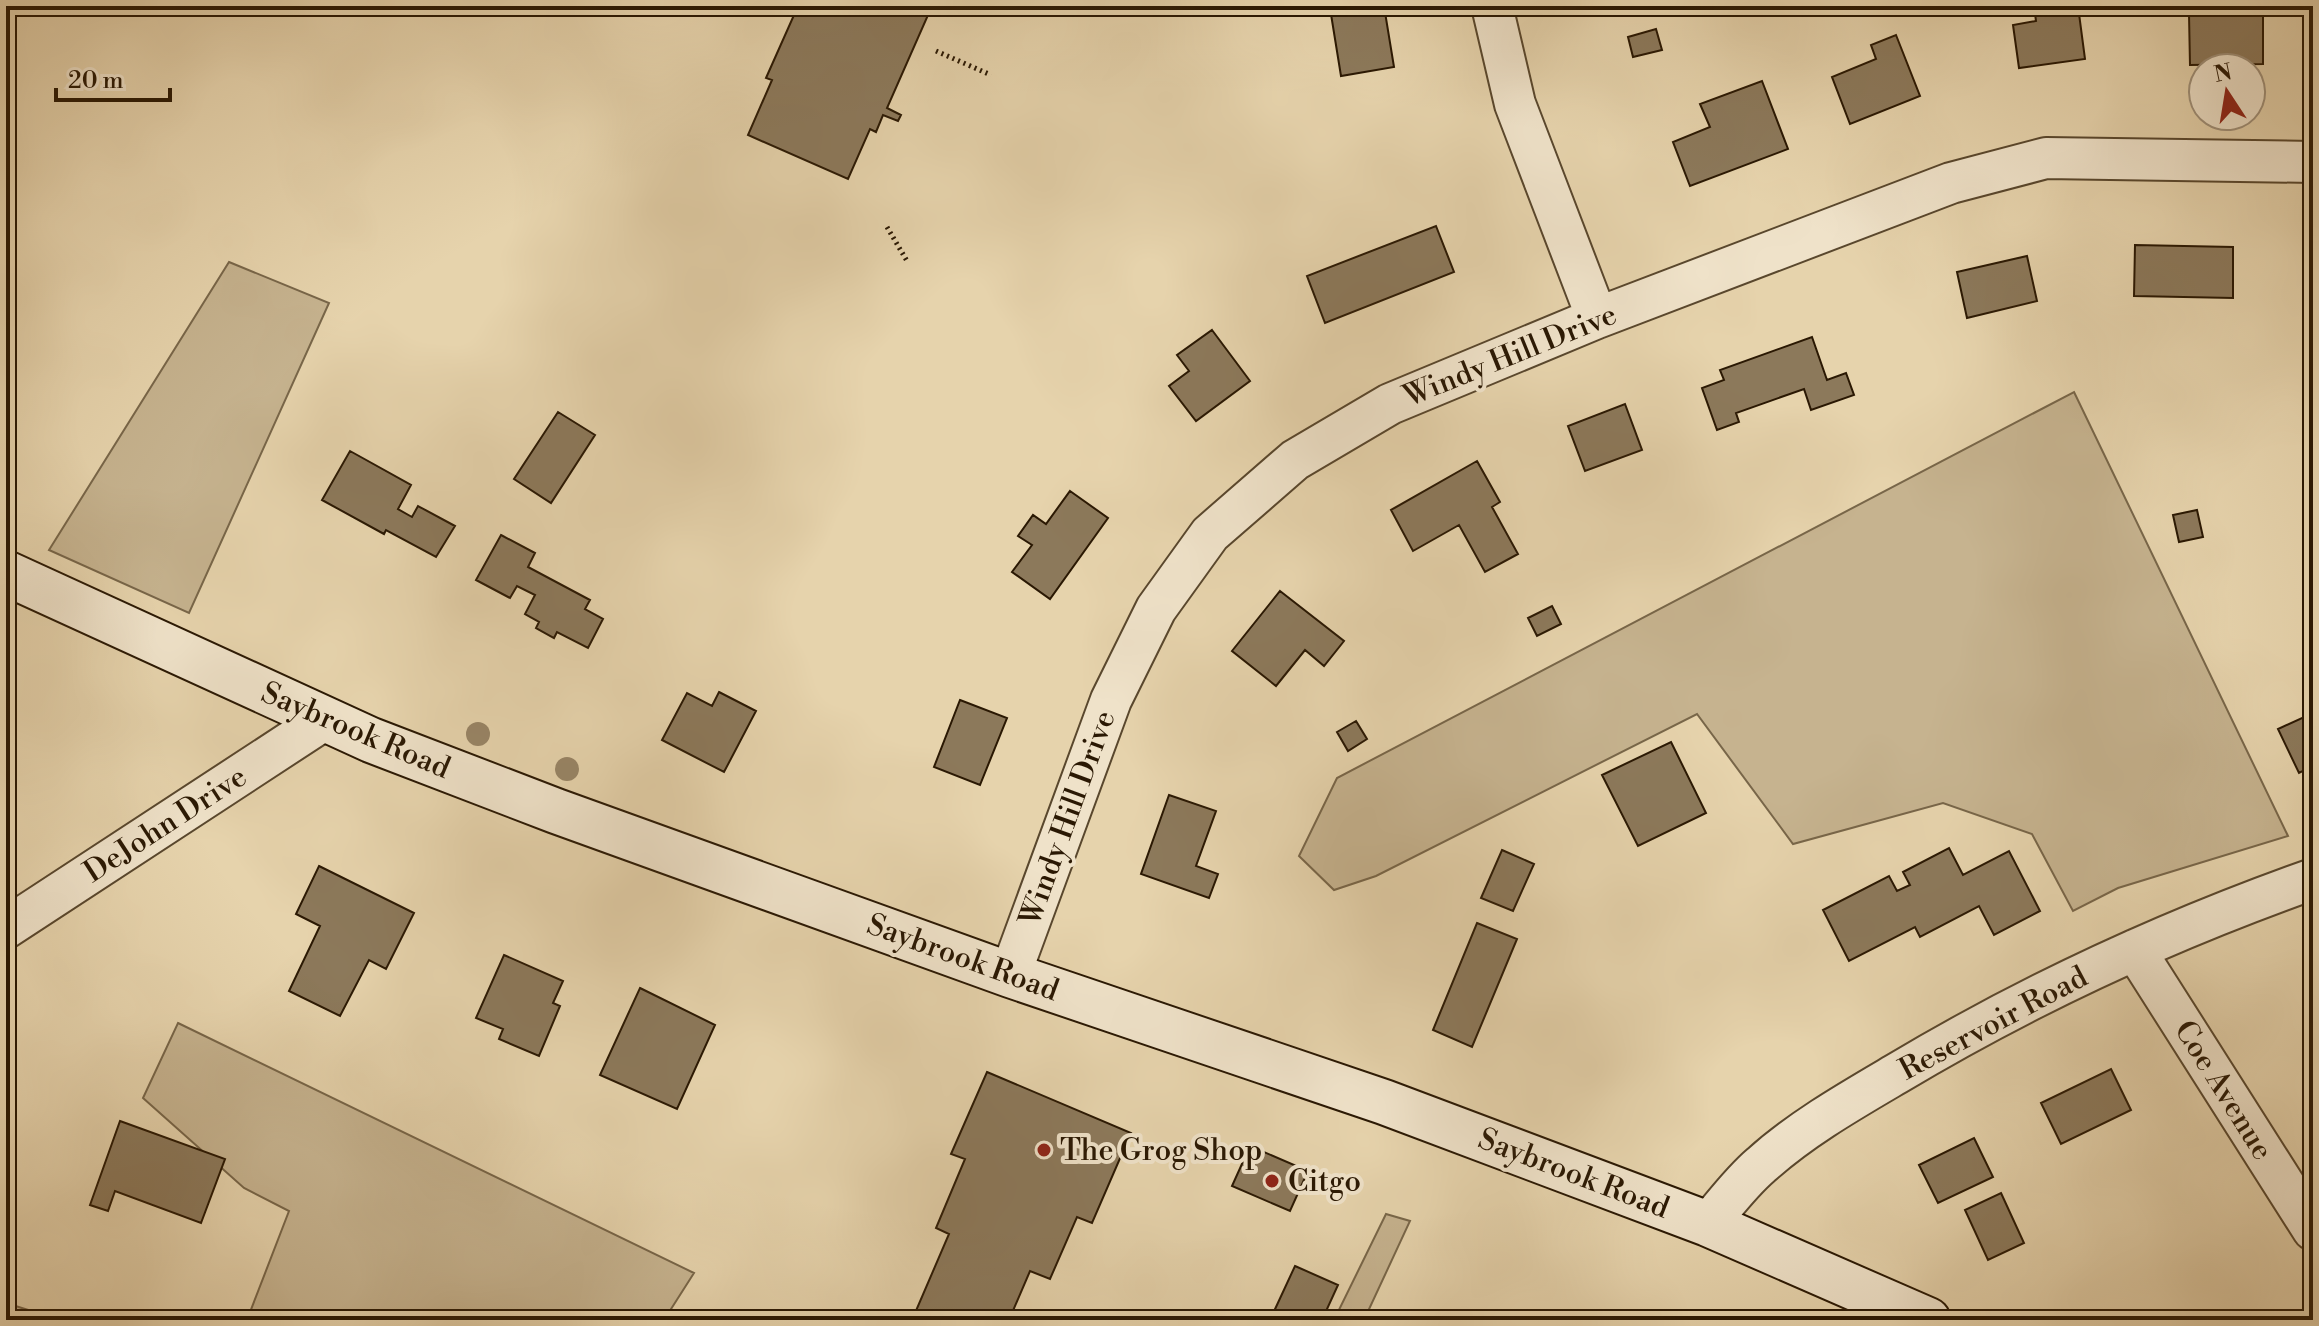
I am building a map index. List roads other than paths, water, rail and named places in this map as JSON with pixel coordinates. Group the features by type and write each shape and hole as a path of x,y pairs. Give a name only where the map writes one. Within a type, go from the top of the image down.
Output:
{"main road":[{"name":"Saybrook Road","path":"6,573 324,720 556,811 1010,975 1384,1102 1708,1224 1928,1320"}],"street":[{"path":"1492,6 1515,104 1597,318"},
{"name":"Windy Hill Drive","path":"1010,975 1111,700 1156,609 1210,534 1295,460 1390,404 1597,318 1951,183 2046,158 2313,162"},
{"name":"DeJohn Drive","path":"6,928 324,720"},
{"name":"Reservoir Road","path":"1708,1224 1758,1167 1783,1146 1940,1047 2135,950 2195,923 2313,879"},
{"name":"Coe Avenue","path":"2135,950 2313,1230"}],"place":[{"name":"The Grog Shop","path":"1044,1150"},
{"name":"Citgo","path":"1272,1181"}]}
